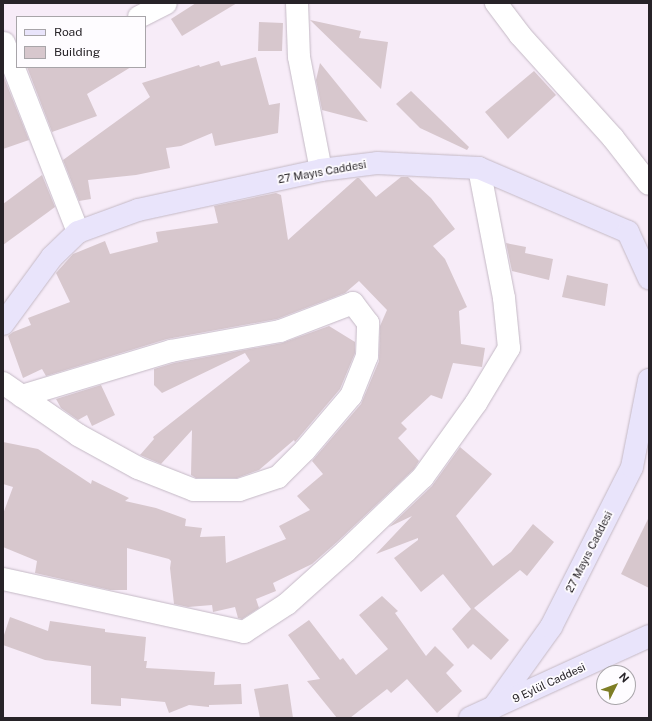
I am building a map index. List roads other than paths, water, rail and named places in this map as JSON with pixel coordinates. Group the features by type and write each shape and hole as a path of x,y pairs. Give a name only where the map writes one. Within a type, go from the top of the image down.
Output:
{"street":[{"path":"141,16 166,3"},
{"path":"297,3 299,57 321,170"},
{"path":"496,3 520,35 613,138 649,184"},
{"path":"8,42 16,64"},
{"path":"18,68 78,232"},
{"name":"27 Mayıs Caddesi","path":"3,324 52,257 78,232 138,210 321,170 377,163 479,168 628,232 648,270"},
{"path":"3,580 244,632 287,604 346,551 423,477 476,403 510,348 504,298 479,168"},
{"path":"3,383 78,435 138,468 194,490 239,490 278,477 305,450 351,396 367,356 368,323 353,303 280,332 171,351 22,396"},
{"name":"27 Mayıs Caddesi","path":"493,708 550,627 632,467 649,380"},
{"name":"9 Eylül Caddesi","path":"470,718 649,636"}]}
